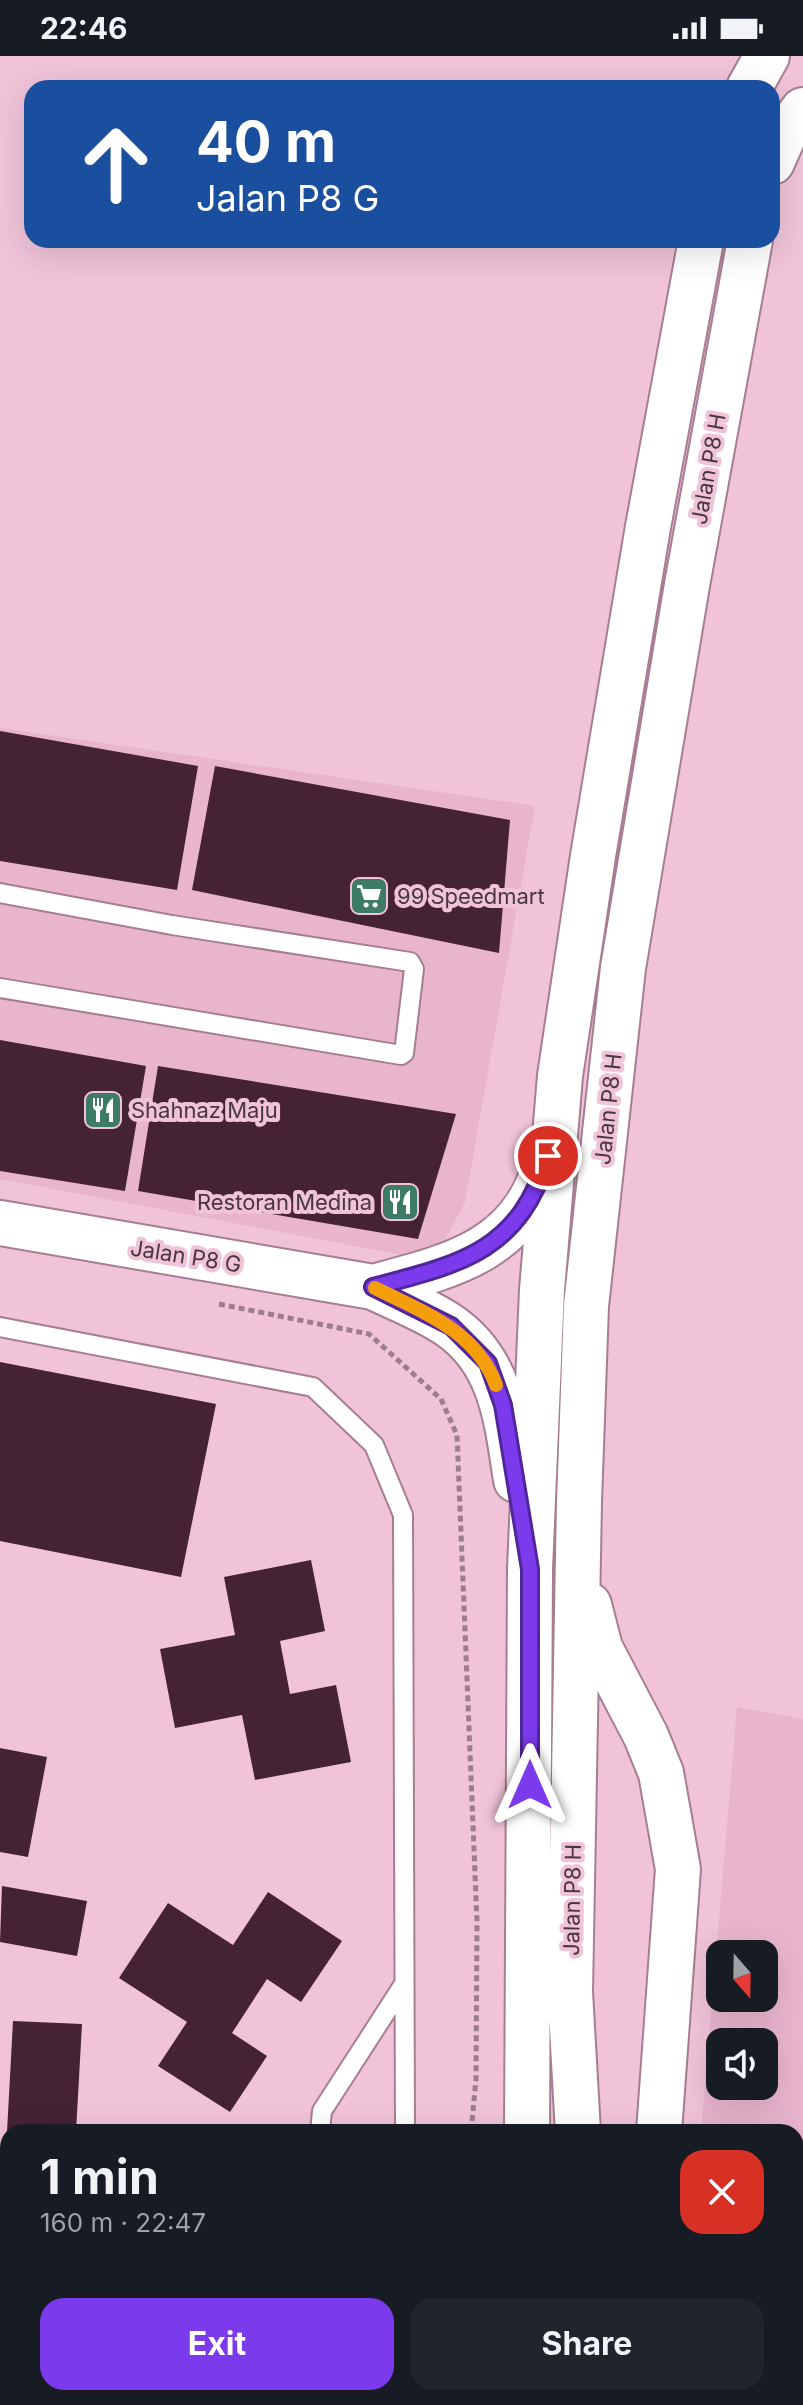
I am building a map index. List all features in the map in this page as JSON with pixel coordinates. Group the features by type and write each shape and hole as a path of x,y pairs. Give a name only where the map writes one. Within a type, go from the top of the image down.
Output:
{"street":[{"path":"754,80 767,56"},
{"path":"780,144 803,110"},
{"name":"Jalan P8 H","path":"527,2124 530,1569 542,1290 560,1076 648,527 700,248"},
{"name":"Jalan P8 H","path":"578,2124 570,1992 586,1306 623,968 749,248"},
{"name":"Jalan P8 G","path":"373,1287 429,1272 488,1248 514,1224 539,1185 556,1126"},
{"name":"Jalan P8 G","path":"0,1223 373,1287 451,1326 488,1363 503,1405 530,1569"},
{"path":"578,1564 600,1648 635,1713 661,1773 678,1869 660,2124"}],"lane":[{"path":"0,893 172,925 410,962 414,969 404,1053 401,1055 0,988"},
{"path":"0,1327 313,1387 374,1445 403,1515 405,2124"},
{"path":"321,2124 322,2111 405,1982"}],"shaded area":[{"path":"0,728 535,806 465,1202 434,1261 0,1179"},
{"path":"737,1707 803,1719 803,2124 702,2124 706,2073 706,2100 778,2100 778,2028 710,2028 711,2012 778,2012 778,1940 717,1940"}],"building":[{"path":"0,731 198,766 177,890 0,861"},
{"path":"215,766 510,820 499,953 192,890"},
{"path":"0,1040 146,1066 125,1191 0,1171"},
{"path":"158,1066 456,1114 418,1239 138,1191"},
{"path":"0,1362 216,1404 181,1577 0,1541"},
{"path":"311,1560 325,1631 280,1641 290,1694 336,1685 351,1762 255,1780 242,1715 175,1728 160,1649 235,1635 224,1577"},
{"path":"0,1748 47,1757 28,1857 0,1852"},
{"path":"2,1886 87,1901 77,1956 0,1942"},
{"path":"268,1892 342,1941 301,2002 267,1979 232,2033 267,2056 230,2112 158,2066 187,2022 119,1978 168,1903 233,1945"},
{"path":"13,2021 82,2024 76,2124 7,2124"}],"slow traffic":[{"path":"375,1288 451,1326 488,1363 496,1385"}],"place":[{"name":"99 Speedmart","path":"369,896"},
{"name":"Shahnaz Maju","path":"103,1110"},
{"name":"Restoran Medina","path":"400,1202"}],"route":[{"path":"530,1785 530,1569 503,1405 488,1363 451,1326 373,1287 429,1272 488,1248 514,1224 539,1185 548,1156"}]}
